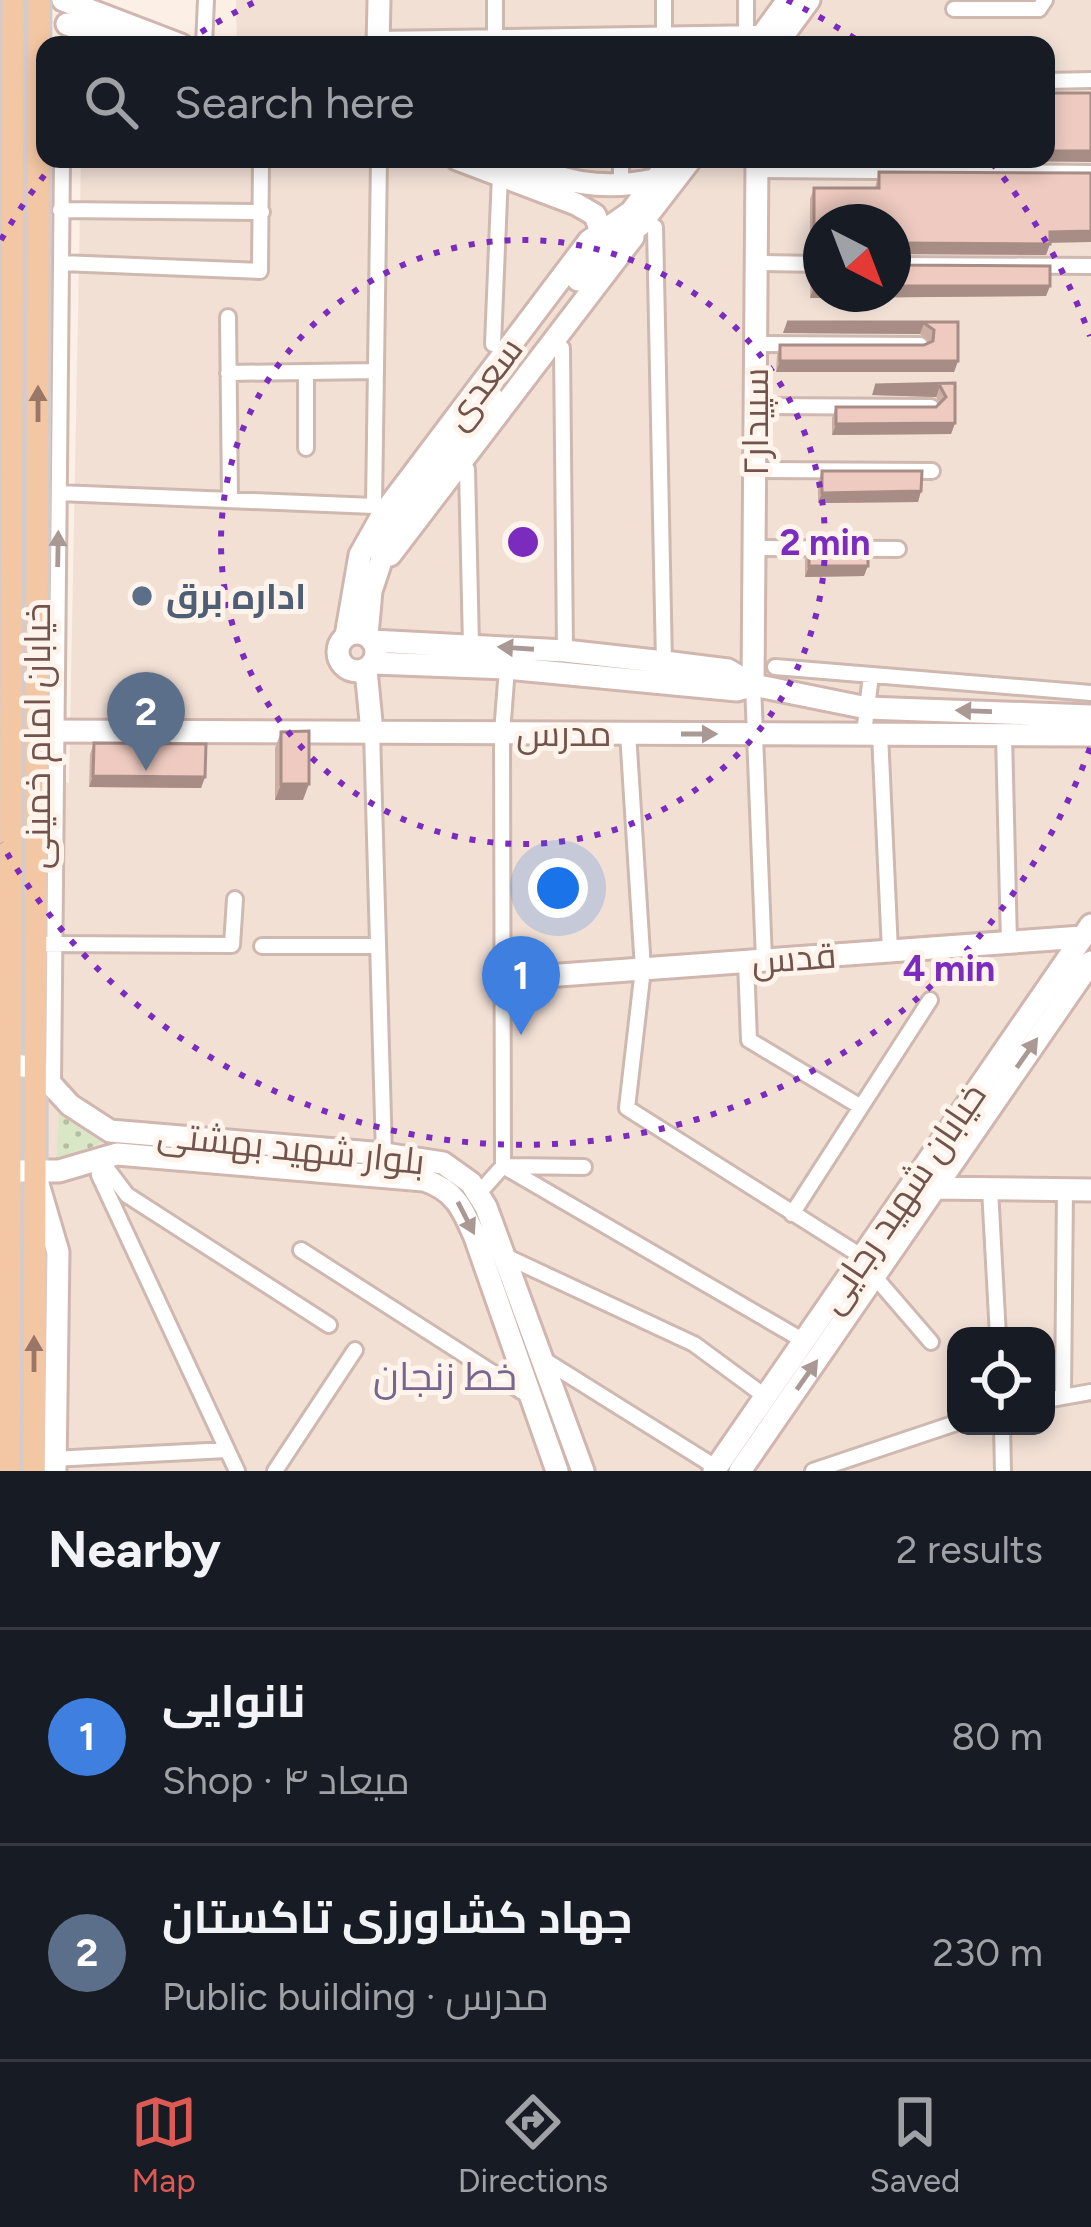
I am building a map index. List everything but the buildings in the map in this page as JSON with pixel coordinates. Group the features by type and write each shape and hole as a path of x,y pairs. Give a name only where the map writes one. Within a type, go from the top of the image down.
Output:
{"main road":[{"name":"خیابان امام خمینی","path":"9,1471 10,1171 3,1060 11,731 14,0"},
{"name":"خیابان امام خمینی","path":"39,0 40,36"},
{"name":"خیابان امام خمینی","path":"42,168 47,731 45,944 35,1066 35,1172 44,1465"},
{"path":"11,731 47,731"}],"street":[{"path":"204,36 206,0"},
{"path":"378,36 379,0"},
{"path":"495,0 495,36"},
{"path":"664,0 664,34"},
{"path":"746,0 759,36"},
{"path":"762,36 788,0"},
{"path":"764,36 809,0"},
{"path":"955,9 1039,9 1045,0"},
{"path":"66,18 139,36"},
{"path":"66,18 105,36"},
{"path":"650,36 702,36"},
{"path":"1055,81 1091,80"},
{"path":"47,731 59,494 62,168"},
{"path":"61,263 260,271 261,168"},
{"path":"59,494 374,506 379,168"},
{"path":"493,344 500,168"},
{"path":"506,168 583,196 654,180"},
{"path":"621,168 621,188"},
{"name":"سعدی","path":"372,732 360,555 382,514 589,241 631,212 663,168"},
{"name":"سعدی","path":"365,649 376,567 400,520 595,258 647,226 685,168"},
{"name":"سپیدار۲","path":"753,686 757,168"},
{"path":"905,168 1091,173"},
{"path":"583,196 602,232"},
{"path":"60,211 262,212"},
{"path":"647,226 664,662"},
{"path":"757,263 803,264"},
{"path":"911,265 1091,266"},
{"path":"228,317 230,500"},
{"path":"756,344 920,345"},
{"path":"562,348 565,651"},
{"path":"229,373 375,371"},
{"path":"306,372 306,448"},
{"path":"755,406 931,407"},
{"path":"467,469 471,645"},
{"path":"755,470 932,472"},
{"path":"754,548 898,549"},
{"path":"365,649 471,645 565,651 728,670 753,686 867,708 1091,716"},
{"path":"365,649 737,690 753,686"},
{"path":"775,667 1091,693"},
{"path":"507,668 502,733 503,1166 478,1193 583,1471"},
{"path":"871,675 867,708 890,951"},
{"path":"753,686 755,961 749,1040 861,1107"},
{"name":"مدرس","path":"47,731 1091,735"},
{"path":"372,732 384,1154"},
{"path":"628,734 643,969 627,1108 861,1256"},
{"path":"1004,735 1009,943"},
{"path":"53,1086 45,944 232,944 235,899"},
{"name":"قدس","path":"505,979 1009,943 1087,931"},
{"name":"خیابان شهید رجایی","path":"740,1471 875,1277 925,1182 1087,931"},
{"path":"262,946 378,946"},
{"name":"خیابان شهید رجایی","path":"716,1469 861,1256 925,1182 1091,962"},
{"path":"792,1214 930,1000"},
{"path":"0,1095 3,1060 35,1066"},
{"name":"بلوار شهید بهشتی","path":"35,1066 70,1105 110,1131 443,1163 462,1174 478,1193"},
{"path":"110,1131 96,1144 99,1175 237,1471"},
{"name":"بلوار شهید بهشتی","path":"10,1171 58,1171 117,1154 424,1180 447,1189 461,1205 476,1237 557,1471"},
{"path":"100,1158 127,1195 329,1325"},
{"path":"503,1166 584,1166"},
{"path":"503,1166 804,1342"},
{"path":"925,1182 990,1189 1091,1190"},
{"path":"990,1189 998,1327"},
{"path":"1063,1397 1065,1190"},
{"path":"302,1250 529,1396"},
{"path":"503,1255 694,1344 766,1397"},
{"path":"875,1277 931,1342"},
{"path":"275,1471 355,1350"},
{"path":"538,1357 716,1469"},
{"path":"1055,1398 1091,1392"},
{"path":"813,1471 947,1427"},
{"path":"542,1435 566,1431"},
{"path":"1002,1435 1003,1471"},
{"path":"44,1465 227,1450"}],"shaded area":[{"path":"236,0 1091,0 1091,1471 0,1471 0,776 69,783 81,168 1055,168 1055,36 237,36"}],"green space":[{"path":"59,1112 104,1141 56,1164"}],"place":[{"name":"اداره برق","path":"142,596"},
{"name":"جهاد کشاورزی تاکستان","path":"146,771"},
{"name":"نانوایی","path":"521,1035"}],"district":[{"name":"خط زنجان","path":"445,1376"}]}
